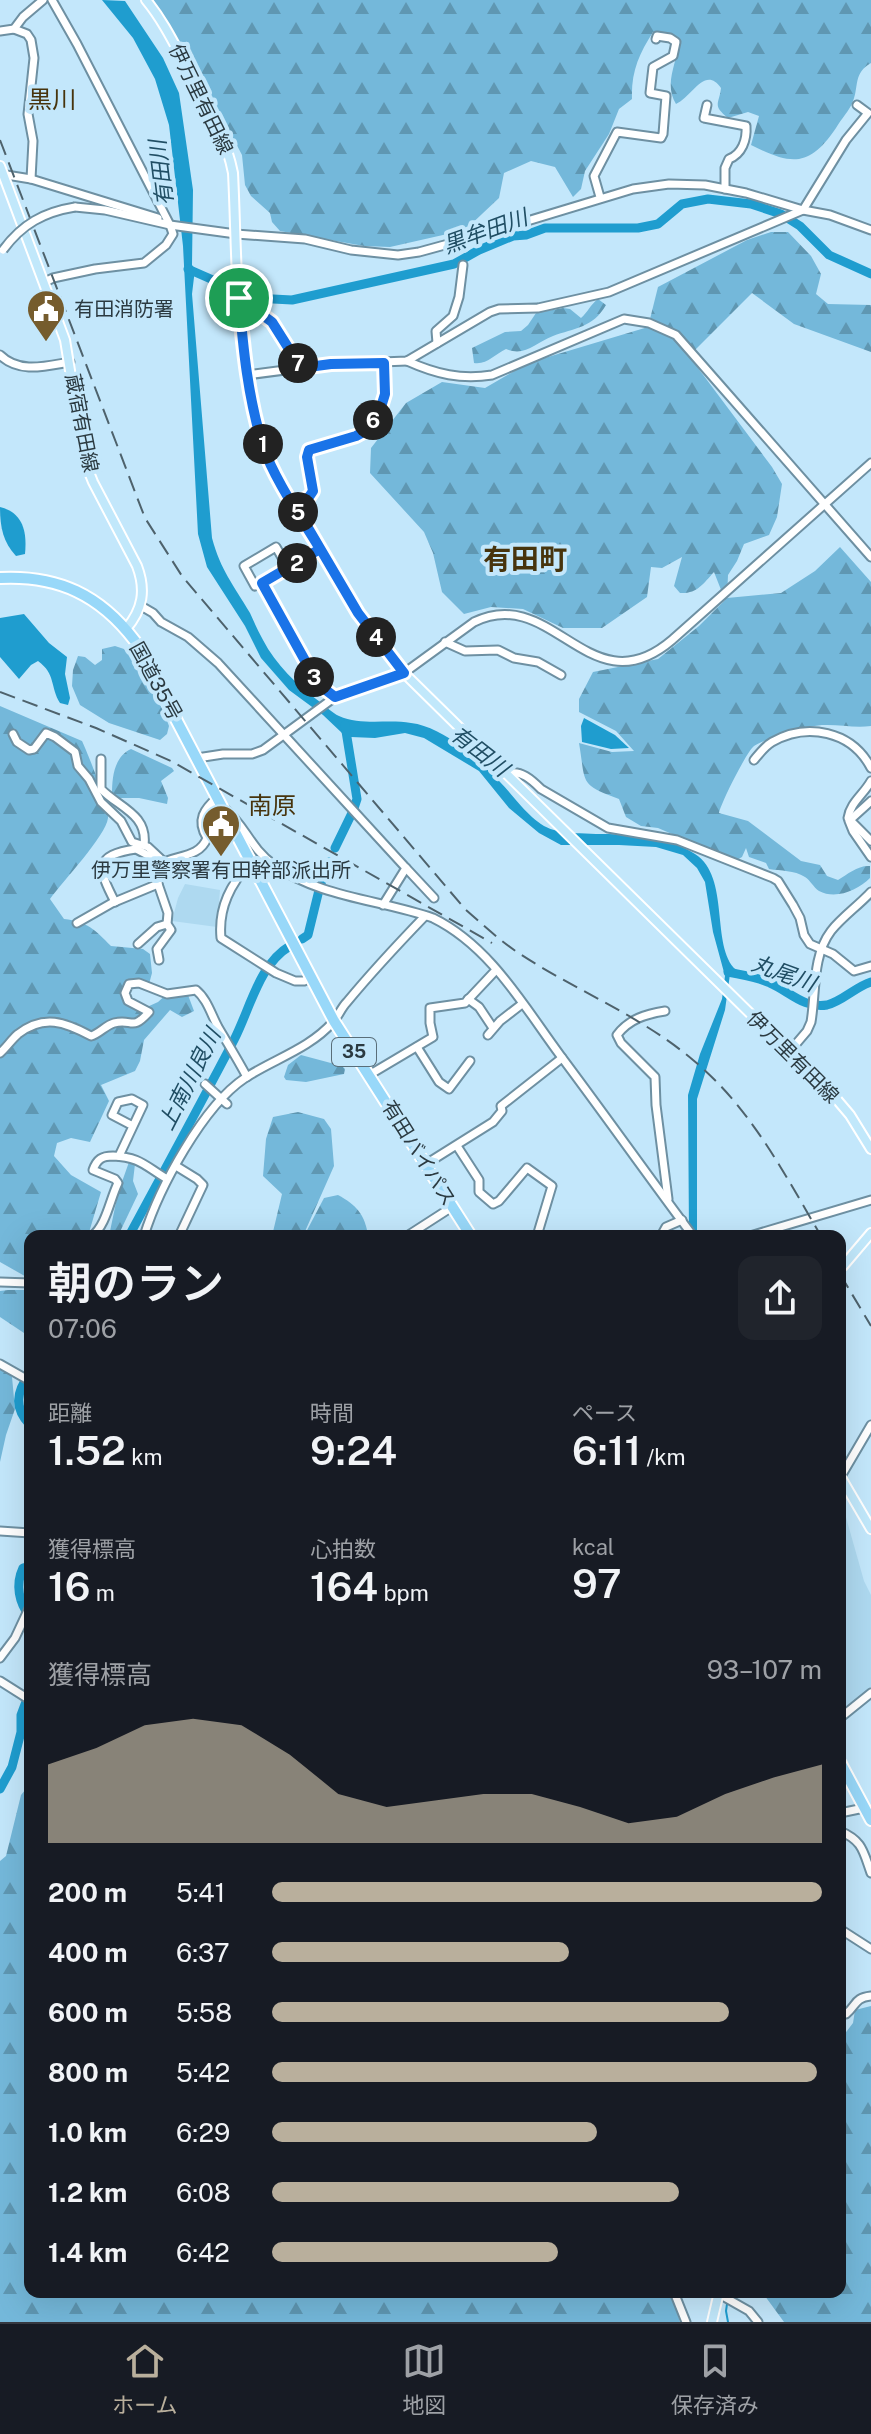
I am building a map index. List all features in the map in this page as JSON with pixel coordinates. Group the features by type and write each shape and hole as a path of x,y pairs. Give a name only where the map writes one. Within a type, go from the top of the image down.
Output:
{"highway":[{"name":"国道35号","path":"0,578 30,577 77,590 100,603 126,629 152,669 251,861"},
{"name":"有田バイパス","path":"251,861 334,1021 467,1230"},
{"path":"846,1774 871,1820"}],"main road":[{"name":"伊万里有田線","path":"146,0 162,21 225,144 233,173 239,298 247,375 263,446 272,467 358,613 404,673 843,1106 871,1149"},
{"name":"蔵宿有田線","path":"1,171 65,340 85,462 137,566 143,592 141,606"},
{"path":"126,629 141,606"},
{"path":"846,1262 871,1233"},
{"path":"846,1487 871,1529"},
{"path":"712,2322 718,2298"}],"street":[{"path":"14,29 43,0"},
{"path":"45,282 95,269 144,263 166,245 173,234 52,0"},
{"path":"0,31 14,29 27,34 31,40 34,58 28,114 33,141 31,179"},
{"path":"600,197 594,176 617,132 661,138 663,134 666,96 650,93 653,67 673,56 676,42 657,36 656,39"},
{"path":"707,105 704,118 746,126 744,145 736,156 729,159 725,168 725,189"},
{"path":"407,361 490,312 538,308 609,292 803,210 846,140 868,113 857,105"},
{"path":"1,171 157,217 166,224"},
{"path":"2,253 18,232 40,216 75,207 105,210 166,224 236,234 305,239 351,250 398,255 469,239 600,197 669,184 746,193 848,220 871,230"},
{"path":"437,343 436,331 453,316 463,265"},
{"path":"239,298 272,322 301,368"},
{"path":"247,375 331,364 407,361 447,376 469,378 492,375 624,319 649,323 676,335 871,557"},
{"path":"0,355 12,365 24,368 70,362"},
{"path":"294,504 309,497 313,491 307,457 309,450 356,436 367,430 373,421 385,394 384,363"},
{"path":"197,758 252,754 263,750 332,698 404,673 485,616 513,614 540,624 604,659 628,662 647,658 665,646 871,463"},
{"path":"288,568 276,547 244,566 255,586 262,583 288,568 320,549"},
{"path":"262,583 318,684 332,698"},
{"path":"141,606 206,652 434,898"},
{"path":"445,642 465,651 492,648 514,658 538,662 561,675"},
{"path":"754,760 770,743 796,734 820,732 840,736 858,750 871,768"},
{"path":"13,734 17,742 29,750 34,749 46,733 75,752 78,766 101,802 121,821 132,842 144,845 162,862"},
{"path":"101,759 101,789 111,800 125,805 143,827 144,845"},
{"path":"508,774 516,772 531,780 608,828 677,840 775,879 800,918 810,944 833,954 854,971 871,966"},
{"path":"871,781 848,812 853,831 871,857"},
{"path":"849,821 871,801"},
{"path":"115,902 102,877 101,866 106,858 136,849 162,862 192,853 204,846 207,838 201,815 204,809 220,802 232,814 257,852 274,865 313,886 425,916 449,926 496,970 689,1230"},
{"path":"849,821 871,841"},
{"path":"274,865 251,861 226,896 221,934 224,941 276,973 295,981 312,977"},
{"path":"159,960 157,949 171,930 158,884 162,862"},
{"path":"383,905 406,868"},
{"path":"77,923 115,902 158,884"},
{"path":"790,1051 811,1022 821,950 830,932 871,892"},
{"path":"146,1230 164,1177 176,1166 224,1101 247,1077 299,1049 334,1021 348,1001 425,916"},
{"path":"138,944 157,927 167,924"},
{"path":"369,1075 433,1037 430,1008 465,1003 496,970"},
{"path":"0,1053 20,1033 43,1021 50,1020 91,1036 112,1023 141,1021 149,1012 128,1001 125,993 133,982 167,994 196,990 204,996 247,1077"},
{"path":"468,999 479,1007 491,1031 522,1004"},
{"path":"665,1011 634,1019 617,1035 621,1043 655,1077 668,1201"},
{"path":"417,1047 439,1082 449,1089 470,1061"},
{"path":"426,1164 493,1122 502,1111 501,1106 562,1058"},
{"path":"209,1087 224,1101"},
{"path":"119,1156 133,1126"},
{"path":"457,1146 479,1180 479,1192 493,1204 527,1168 552,1186 539,1230"},
{"path":"99,1230 103,1226 105,1212 118,1183 93,1170 96,1161 105,1155 133,1158 164,1177"},
{"path":"176,1166 203,1185 182,1230"},
{"path":"770,1230 871,1200"},
{"path":"418,1230 452,1207"},
{"path":"664,1230 682,1220"},
{"path":"0,1282 24,1283"},
{"path":"0,1364 24,1378"},
{"path":"846,1467 871,1425"},
{"path":"0,1531 24,1533"},
{"path":"0,1658 24,1620"},
{"path":"0,1681 24,1696"},
{"path":"846,1713 871,1693"},
{"path":"846,1812 864,1807"},
{"path":"846,1834 863,1848 871,1873"},
{"path":"846,1933 871,1949"},
{"path":"846,2014 858,1999 871,1996"},
{"path":"676,2298 686,2322"},
{"path":"727,2298 749,2311 758,2322"}],"shaded area":[{"path":"102,0 125,1 163,58 179,93 193,190 192,265 195,269 192,294 212,538 223,569 274,658 303,689 339,716 356,721 417,724 449,738 486,768 531,816 546,827 564,832 660,839 695,854 713,878 724,945 728,959 736,970 730,974 725,1010 697,1099 697,1230 689,1230 688,1095 722,999 725,976 713,932 705,882 697,868 683,855 656,847 561,845 539,833 509,808 479,771 424,738 405,733 375,738 351,737 342,733 289,690 261,658 245,626 207,567 198,534 183,246 169,125 155,79 133,38"},
{"path":"0,507 19,519 25,539 25,554 16,556 5,540"},
{"path":"24,614 49,643 67,657 68,705 60,703 48,671 38,661 19,679 0,657 0,618"},
{"path":"584,718 615,735 629,748 611,749 582,742"},
{"path":"185,884 220,890 217,927 172,921"},
{"path":"846,1517 871,1595 871,1688 846,1706"}],"green space":[{"path":"153,0 871,0 871,63 861,71 852,104 826,141 808,156 788,159 751,145 759,116 748,112 728,118 718,107 721,88 715,82 704,81 676,104 671,80 679,40 670,33 653,32 637,64 632,99 619,109 609,134 585,171 581,189 573,197 555,167 531,161 504,173 499,198 465,230 390,247 364,246 280,231 272,222 270,213 251,196 245,185 242,155 201,77"},
{"path":"771,232 788,232 811,256 821,274 816,294 828,304 871,305 871,352 794,324 752,293 689,356 782,484 777,517 769,535 744,544 728,575 727,598 781,593 815,571 840,547 871,582 871,726 810,727 754,746 719,813 748,821 801,861 820,865 827,876 838,880 857,868 870,866 870,878 853,890 839,894 819,891 796,873 769,869 766,863 749,857 746,848 742,857 735,861 658,828 641,826 626,817 619,799 596,790 586,780 579,743 612,752 634,751 616,731 579,712 579,699 593,672 658,659 699,626 725,600 714,572 695,590 680,593 674,586 682,557 662,568 651,567 647,597 602,628 563,628 523,609 491,607 464,614 442,592 433,553 424,532 370,473 371,448 406,403 442,382 485,388 528,363 648,327 658,287 747,240"},
{"path":"598,299 606,305 589,323 524,350 506,349 487,361 474,363 472,348 505,332 521,331 536,313 563,308 570,309 581,318"},
{"path":"115,646 124,649 135,661 163,710 169,726 167,734 160,740 109,723 80,705 72,686 78,656 95,665 102,660 102,649"},
{"path":"0,706 82,741 105,803 108,818 100,836 50,899 64,919 90,927 111,946 143,949 150,954 152,973 149,984 134,985 129,997 147,1007 169,992 188,995 194,1011 182,1017 170,1010 144,1040 135,1071 101,1085 109,1101 90,1142 71,1138 57,1143 54,1156 71,1175 101,1192 90,1230 24,1230 24,1276 0,1262"},
{"path":"131,749 174,771 161,781 168,798 167,804 139,798 115,798 112,795 118,762"},
{"path":"301,1055 342,1066 344,1074 306,1082 286,1080 288,1065"},
{"path":"298,1112 324,1119 331,1129 334,1166 306,1230 273,1230 282,1194 263,1176 266,1139 273,1117"},
{"path":"129,1162 135,1164 133,1181 138,1194 121,1230 110,1230"},
{"path":"338,1195 350,1203 359,1211 367,1230 307,1230 324,1198"},
{"path":"24,1290 24,1333 0,1317 0,1291"},
{"path":"0,1366 12,1377 15,1409 0,1462"},
{"path":"24,1791 24,2298 673,2298 680,2322 0,2322 0,1861 6,1856"},
{"path":"871,2006 871,2322 784,2322 766,2298 846,2298 846,2032 853,2023 855,2010"}],"waterway":[{"name":"黒牟田川","path":"188,269 254,298 292,300 454,264 513,236 545,228 638,228 658,224 682,204 708,199 751,204 781,214 800,226 829,255 871,274"},
{"name":"上南川良川","path":"335,848 357,799 345,725"},
{"name":"上南川良川","path":"302,939 308,935 329,862"},
{"name":"上南川良川","path":"132,1230 234,1040 263,975 279,954 290,946"},
{"name":"丸尾川","path":"728,972 765,981 804,1002 819,1006 833,1003 871,982"},
{"name":"上南川良川","path":"24,1384 19,1400 24,1417"},
{"name":"上南川良川","path":"24,1568 19,1587 24,1608"},
{"name":"上南川良川","path":"0,1789 12,1767 24,1707"},
{"path":"727,2304 728,2322"}],"railway":[{"path":"0,140 145,518 182,576 465,909 517,952 651,1029 713,1078 749,1120 817,1230"},
{"path":"0,692 96,728 171,761 492,943"},
{"path":"846,1284 871,1326"}],"place":[{"name":"有田消防署","path":"46,343"},
{"name":"伊万里警察署有田幹部派出所","path":"221,858"}],"district":[{"name":"黒川","path":"52,100"},
{"name":"有田町","path":"525,559"},
{"name":"南原","path":"272,806"}],"route":[{"path":"239,298 272,322 301,368 384,363 385,394 373,421 367,430 356,436 309,450 307,457 313,491 302,502 294,504 358,613 404,673 335,697 318,684 262,583 320,549 308,530 272,467 263,446 247,375 239,298"}],"water label":[{"name":"有田川","path":"161,173"},
{"name":"有田川","path":"480,751"}]}
